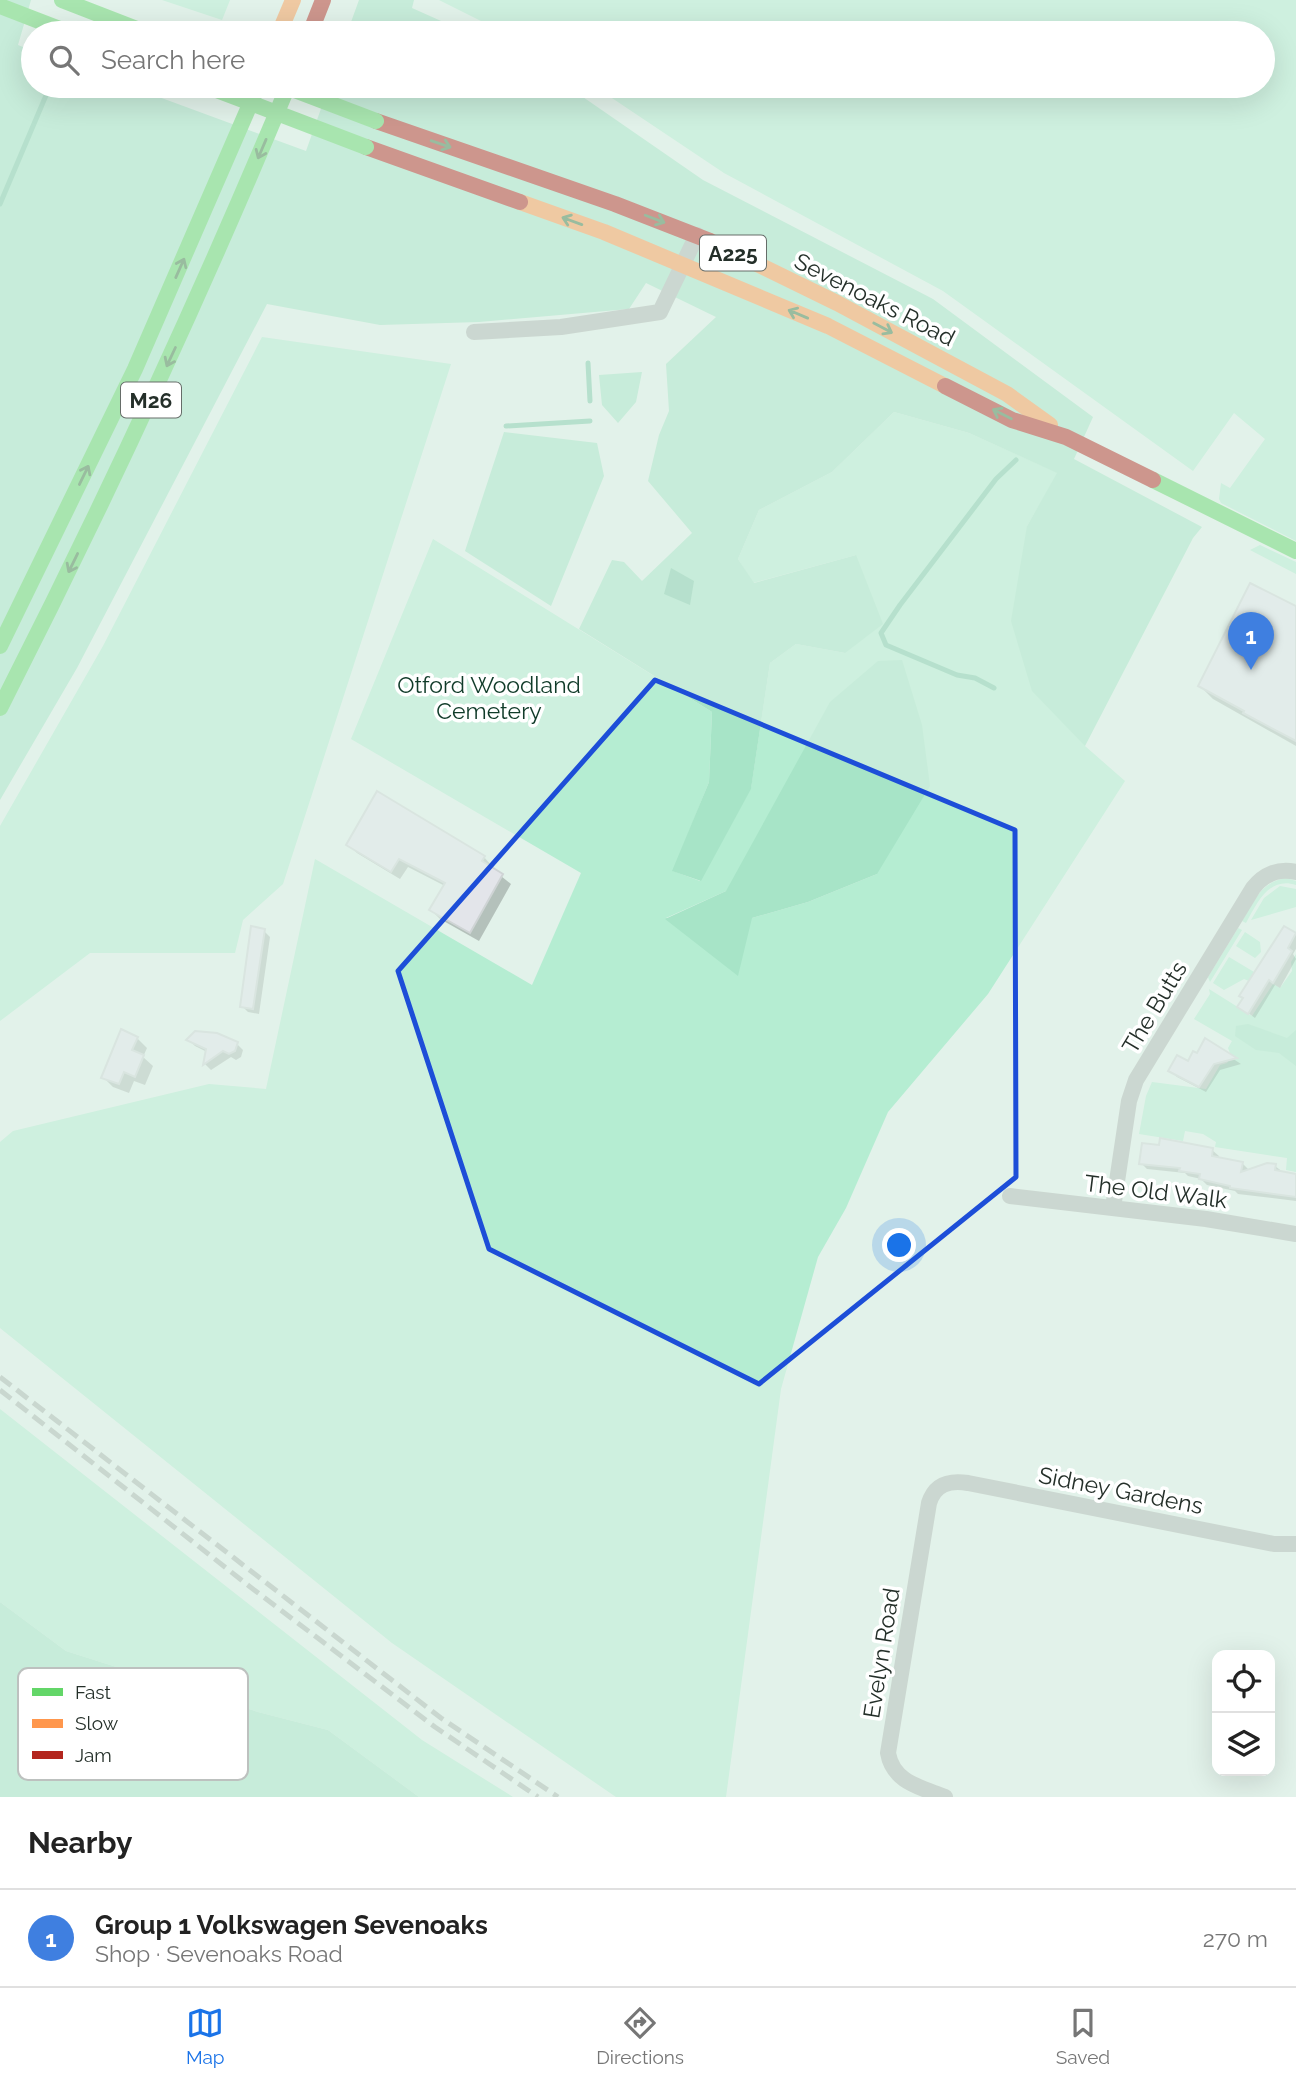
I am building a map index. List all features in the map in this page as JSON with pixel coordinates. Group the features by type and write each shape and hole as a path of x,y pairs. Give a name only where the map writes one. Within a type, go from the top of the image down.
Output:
{"main road":[{"path":"62,0 117,21"},
{"path":"284,21 293,0"},
{"path":"315,21 323,0"},
{"path":"0,6 39,21"},
{"name":"Sevenoaks Road","path":"237,98 604,232 828,326 1012,420 1066,437"},
{"name":"M26","path":"0,646 156,323 253,98"},
{"name":"M26","path":"0,708 141,422 211,267 281,98"},
{"name":"Sevenoaks Road","path":"317,98 697,235 837,303 995,387 1066,437 1296,551"}],"street":[{"path":"474,332 561,327 660,312 697,235"},
{"name":"The Butts","path":"1113,1208 1129,1101 1136,1080 1253,888 1265,876 1274,872 1296,872"},
{"name":"The Old Walk","path":"1010,1196 1227,1222 1296,1234"},
{"name":"Sidney Gardens","path":"939,1487 951,1482 968,1483 1274,1544 1296,1545"},
{"name":"Evelyn Road","path":"939,1487 929,1503 888,1753 892,1768 899,1777 945,1797"}],"highlighted area":[{"path":"655,680 1015,830 1016,1177 759,1384 489,1249 398,971"}],"green space":[{"path":"162,0 230,0 222,20"},
{"path":"439,0 1296,0 1296,541 1221,503 1219,499 1221,483 1230,488 1265,439 1234,413 1193,471 943,291 724,173 612,98 1275,98 1275,21 481,21"},
{"path":"262,337 451,364 283,884 243,920 235,953 90,953 0,1021 0,826 103,646"},
{"name":"Otford Woodland Cemetery","path":"894,412 969,433 1058,473 1027,526 1085,746 1125,781 988,994 888,1112 846,1208 818,1257 781,1389 726,1797 616,1797 392,1643 0,1328 0,1142 13,1131 209,1084 266,1089 315,859 532,985 581,873 351,739 433,539 712,712 709,782 673,871 700,881 751,788 770,663 796,644 845,653 856,555 753,583 738,559 759,510 832,472","holes":["877,874 808,902 752,918 666,918 726,891"]},
{"path":"1260,545 1296,562 1296,574 1250,550"},
{"path":"1286,878 1296,881 1296,885 1278,884 1271,888 1246,923 1242,921 1264,888"},
{"path":"1280,886 1296,889 1296,907 1251,920 1264,898"},
{"path":"1238,928 1242,930 1210,982 1208,977"},
{"path":"1245,932 1260,942 1261,952 1255,958 1236,946"},
{"path":"1296,954 1296,1172 1286,1170 1287,1158 1215,1147 1216,1142 1203,1134 1185,1131 1183,1141 1139,1134 1146,1096 1152,1082 1206,1089 1220,1065 1227,1063 1231,1056 1228,1048 1232,1041 1194,1019 1210,994 1209,989 1252,1016 1273,984 1280,988 1292,971 1291,962"},
{"path":"1229,957 1254,972 1249,981 1244,979 1224,990 1213,983"},
{"path":"0,1409 422,1740 513,1797 419,1797 328,1730 248,1709 248,1668 120,1668 66,1651 0,1602"}],"shaded area":[{"path":"0,0 31,0 25,21 21,21 18,45 21,46 21,98 162,98 306,151 325,98 584,98 703,180 933,299 1093,417 1074,459 1202,527 1193,538 1085,746 1032,691 1011,621 1027,526 1057,473 969,433 894,412 832,472 759,510 738,559 754,583 856,555 883,624 845,653 796,644 770,663 751,789 701,881 672,871 709,782 712,712 579,629 612,560 624,562 642,581 692,533 648,481 659,435 669,411 666,364 716,317 646,283 629,309 479,322 380,325 267,304 77,668 0,800"},
{"path":"359,0 414,0 412,8 441,21 351,21"},
{"path":"642,372 636,402 618,423 602,405 599,375"},
{"path":"504,432 597,443 604,476 551,606 465,551"},
{"path":"671,568 694,581 690,605 664,594"},
{"path":"902,660 922,725 930,786 877,874 808,902 752,918 738,976 665,919 726,891 830,702 878,661"},
{"path":"1248,1024 1287,1038 1296,1030 1296,1066 1279,1053 1256,1050 1235,1036 1236,1026"},
{"path":"0,1602 66,1651 120,1668 18,1668 18,1780 248,1780 248,1709 328,1730 419,1797 0,1797"}],"building":[{"path":"1250,583 1296,606 1296,741 1198,686"},
{"path":"377,791 485,856 482,861 503,874 470,933 429,910 445,883 399,859 391,872 346,845"},
{"path":"251,926 265,929 253,1009 240,1007"},
{"path":"1284,926 1296,933 1288,948 1292,951 1273,983 1269,980 1248,1014 1237,1007 1243,998 1239,996"},
{"path":"121,1029 138,1037 132,1050 144,1055 135,1077 124,1072 119,1084 101,1078"},
{"path":"195,1031 217,1033 238,1042 235,1051 229,1054 223,1051 203,1065 206,1049 186,1040"},
{"path":"1205,1038 1237,1058 1214,1064 1199,1087 1168,1071 1177,1055 1188,1061 1193,1051 1197,1053"},
{"path":"1160,1138 1213,1148 1212,1156 1243,1162 1241,1172 1267,1163 1276,1164 1275,1170 1296,1174 1296,1197 1230,1188 1199,1179 1200,1174 1179,1171 1180,1168 1139,1164 1142,1143 1159,1145"}],"waterway":[{"path":"0,204 45,98"},
{"path":"588,363 590,401"},
{"path":"506,426 590,421"},
{"path":"994,688 975,678 957,675 886,645 881,633 996,479 1016,460"}],"railway":[{"path":"0,1377 441,1718 558,1797"},
{"path":"0,1390 249,1586 435,1727 538,1797"}],"traffic: fast":[{"path":"62,0 116,21"},
{"path":"0,6 39,21"},
{"path":"237,98 366,147"},
{"path":"0,646 135,369 253,98"},
{"path":"0,708 150,400 283,98"},
{"path":"316,98 376,121"},
{"path":"1153,480 1296,551"}],"traffic: slow":[{"path":"284,21 293,0"},
{"path":"520,202 604,232 828,326 945,386"},
{"path":"710,241 837,303 1007,394 1050,425"}],"traffic: jam":[{"path":"315,21 323,0"},
{"path":"376,121 615,204 710,241"},
{"path":"366,147 520,202"},
{"path":"945,386 1012,420 1066,437 1153,480"}],"place":[{"name":"Group 1 Volkswagen Sevenoaks","path":"1251,670"}]}
